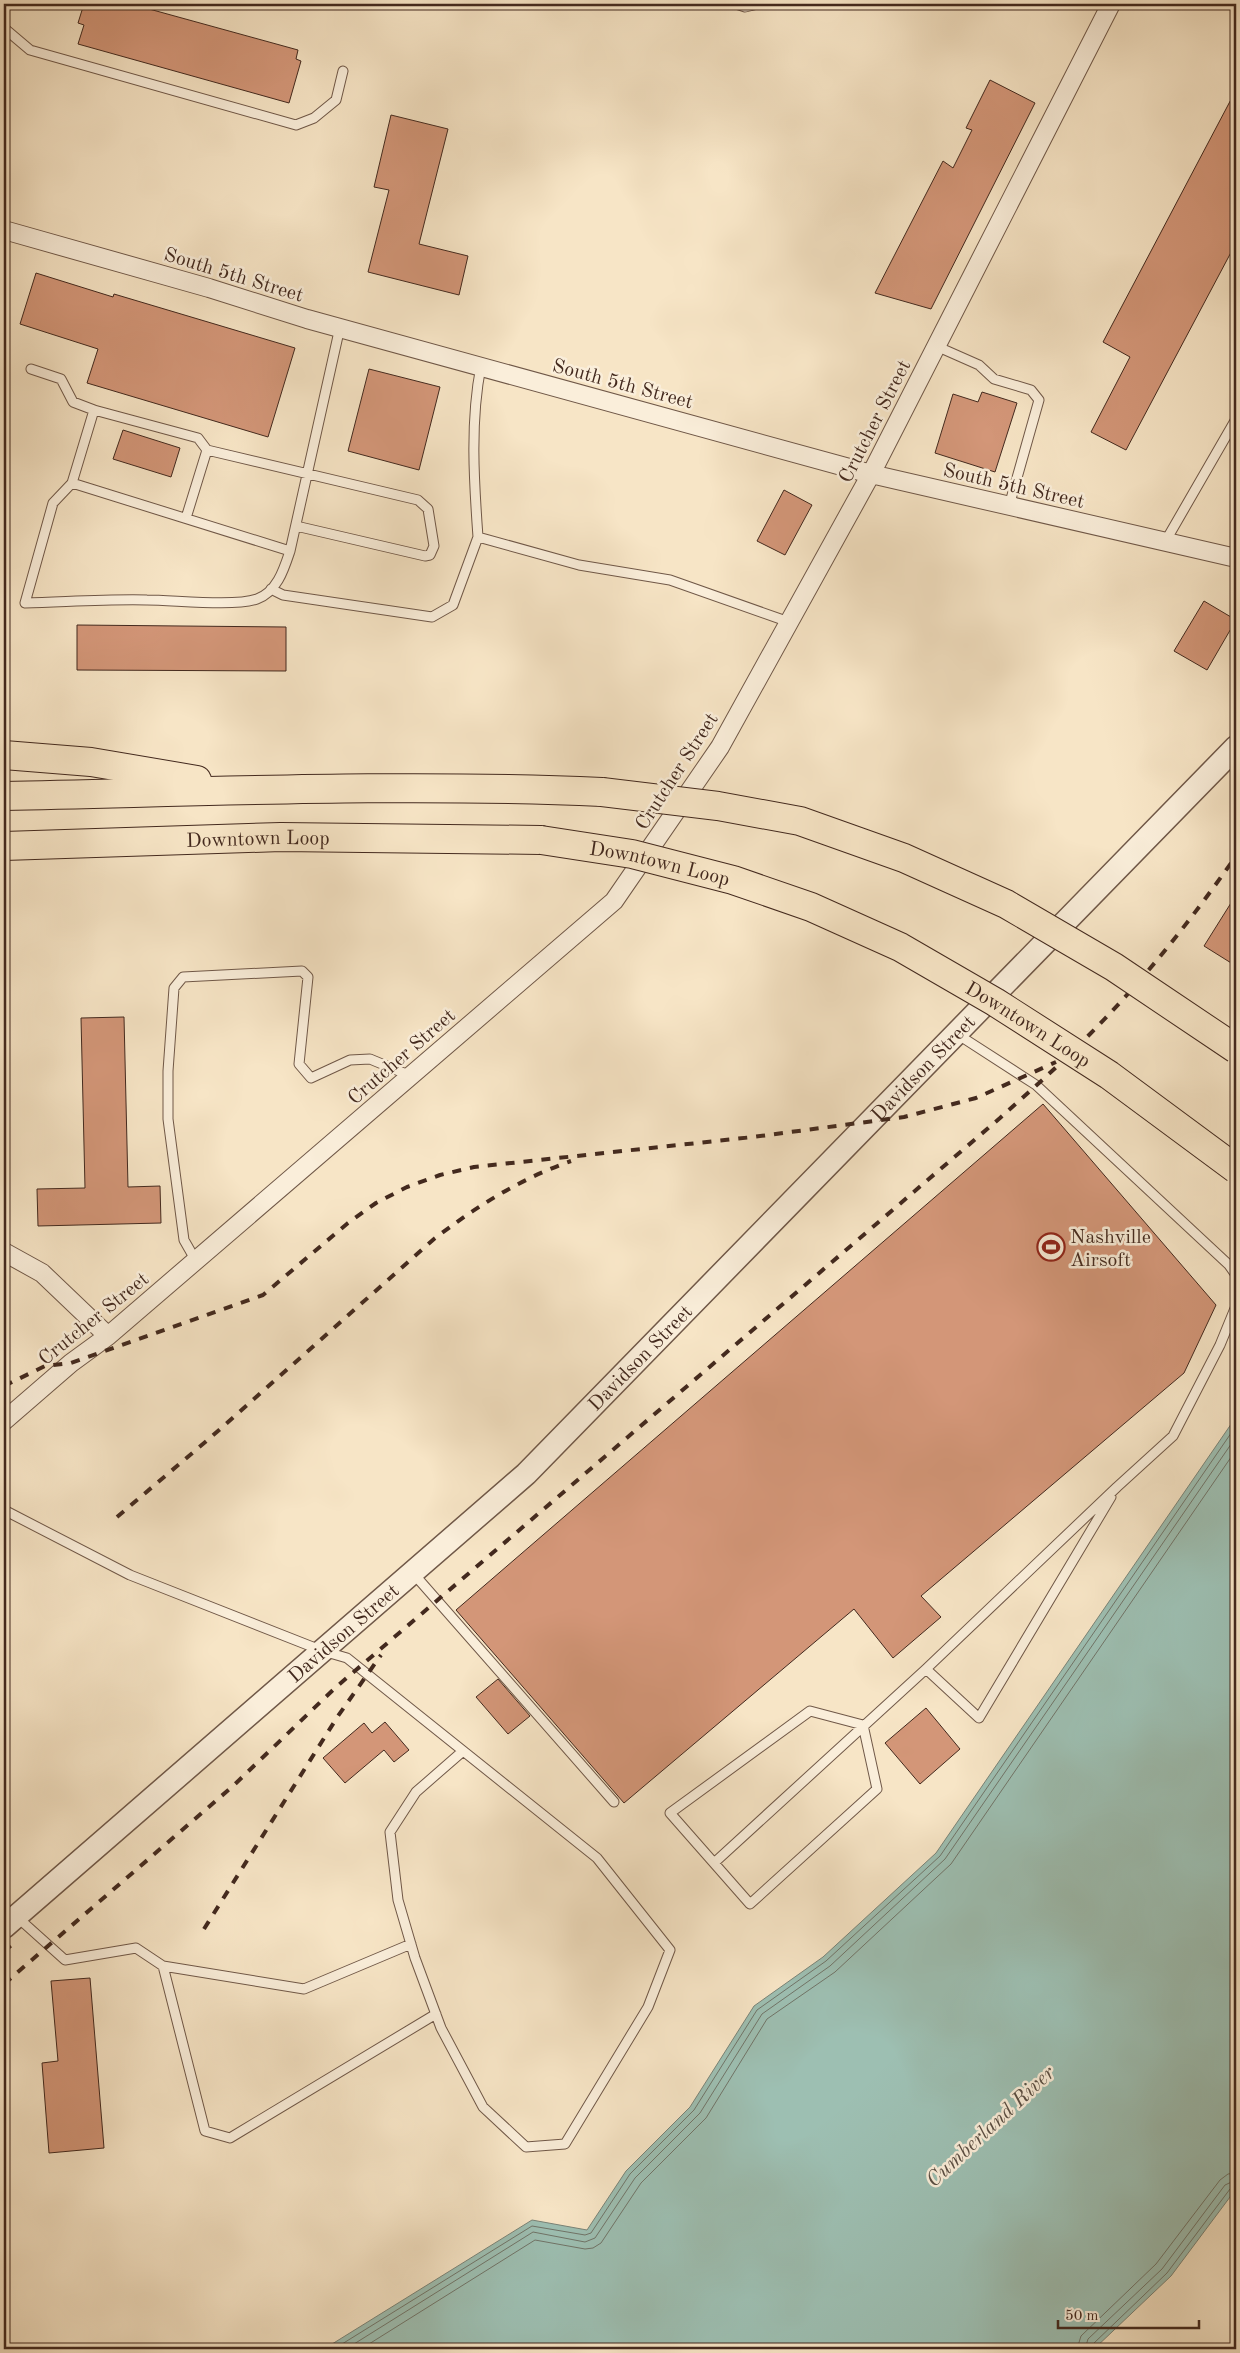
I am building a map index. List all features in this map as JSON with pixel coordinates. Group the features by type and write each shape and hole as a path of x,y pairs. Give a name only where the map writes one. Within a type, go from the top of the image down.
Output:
{"highway":[{"path":"4,755 91,762 258,790"},
{"path":"4,796 350,788 510,788 602,792 718,806 800,821 904,858 1014,909 1114,967 1236,1049"},
{"name":"Downtown Loop","path":"4,846 281,838 541,840 632,854 733,880 810,906 900,947 995,1002 1109,1075 1236,1169"}],"street":[{"name":"Crutcher Street","path":"4,1421 71,1363 108,1336 196,1261 614,901 720,747 790,622 871,474 1111,4"},
{"name":"South 5th Street","path":"4,230 340,327 871,474 1236,558"},
{"name":"Davidson Street","path":"10,1922 526,1474 1236,747"},
{"path":"4,1252 42,1273 108,1336"}],"lane":[{"path":"736,4 746,6 758,4"},
{"path":"4,28 30,50 296,124 314,118 336,100 343,71"},
{"path":"94,410 72,483 53,503 25,603 145,600 236,602 258,599 271,589 282,574 290,551 340,327"},
{"path":"936,346 979,365 994,379 1031,390 1039,400 1009,506"},
{"path":"271,589 284,595 432,618 453,605 478,537 475,436 478,383 481,366"},
{"path":"31,369 61,379 73,402 94,410 198,438 207,450 418,500 428,509 434,546 430,555 425,556 296,526"},
{"path":"1165,542 1236,419"},
{"path":"186,518 207,450"},
{"path":"72,483 290,551"},
{"path":"478,537 579,565 670,580 790,622"},
{"path":"196,1261 184,1240 168,1118 168,1071 174,988 183,977 302,971 308,977 299,1064 311,1078 350,1060 370,1058 411,1076"},
{"path":"957,1034 1036,1085 1229,1265 1236,1275"},
{"path":"714,1863 926,1669 1117,1486 1173,1436 1220,1345 1236,1306"},
{"path":"926,1669 979,1718 1117,1486"},
{"path":"4,1510 130,1576 323,1651 347,1658 597,1858 670,1950 648,2007 564,2144 526,2147 483,2107 441,2028 411,1944 398,1900 390,1832 416,1792 463,1751"},
{"path":"413,1573 614,1802"},
{"path":"810,1711 863,1725 877,1789 750,1904 670,1813 810,1711"},
{"path":"10,1922 65,1960 136,1948 163,1966 304,1989 411,1944"},
{"path":"163,1966 204,2131 230,2138 436,2014"}],"water":[{"name":"Cumberland River","path":"1236,1417 1236,2189 1171,2276 1094,2349 324,2349 532,2220 587,2230 626,2171 690,2107 754,2006 823,1957 936,1853"}],"building":[{"path":"90,4 131,4 298,50 296,59 301,61 289,103 78,44 84,25 78,23 83,7 88,8"},
{"path":"990,80 1035,103 931,309 875,293 943,161 953,168 972,130 966,128"},
{"path":"1236,90 1236,243 1126,450 1091,432 1130,357 1103,342"},
{"path":"391,115 448,129 419,244 468,256 459,295 368,272 389,190 374,187"},
{"path":"36,273 113,297 114,294 295,348 268,437 87,383 98,349 20,324"},
{"path":"369,369 440,387 419,470 348,451"},
{"path":"982,392 1017,403 995,472 935,453 953,394 978,402"},
{"path":"123,430 180,448 171,477 113,459"},
{"path":"784,490 812,505 785,555 757,541"},
{"path":"1204,601 1236,620 1207,670 1174,651"},
{"path":"77,625 286,627 286,671 77,670"},
{"path":"1236,895 1236,966 1204,946"},
{"path":"124,1017 128,1187 160,1186 161,1223 38,1226 37,1189 85,1188 81,1018"},
{"path":"1043,1104 1216,1305 1184,1373 921,1596 941,1617 893,1658 854,1609 624,1803 456,1610"},
{"path":"498,1679 530,1716 508,1734 476,1697"},
{"path":"926,1708 960,1749 920,1784 885,1743"},
{"path":"385,1722 409,1750 394,1762 384,1750 345,1783 323,1758 364,1723 372,1733"},
{"path":"90,1978 104,2148 49,2153 42,2063 58,2061 51,1981"}],"railway":[{"path":"4,1984 233,1786 335,1688 1000,1118 1045,1077 1078,1046 1148,971 1202,903 1236,856"},
{"path":"4,1386 45,1366 71,1363 263,1295 348,1223 376,1203 407,1187 440,1175 474,1167 753,1137 904,1117 976,1098 1056,1062"},
{"path":"117,1517 210,1438 434,1239 466,1215 500,1194 534,1176 571,1161"},
{"path":"204,1929 338,1716 381,1655"}],"place":[{"name":"Nashville Airsoft","path":"1051,1247"}]}
